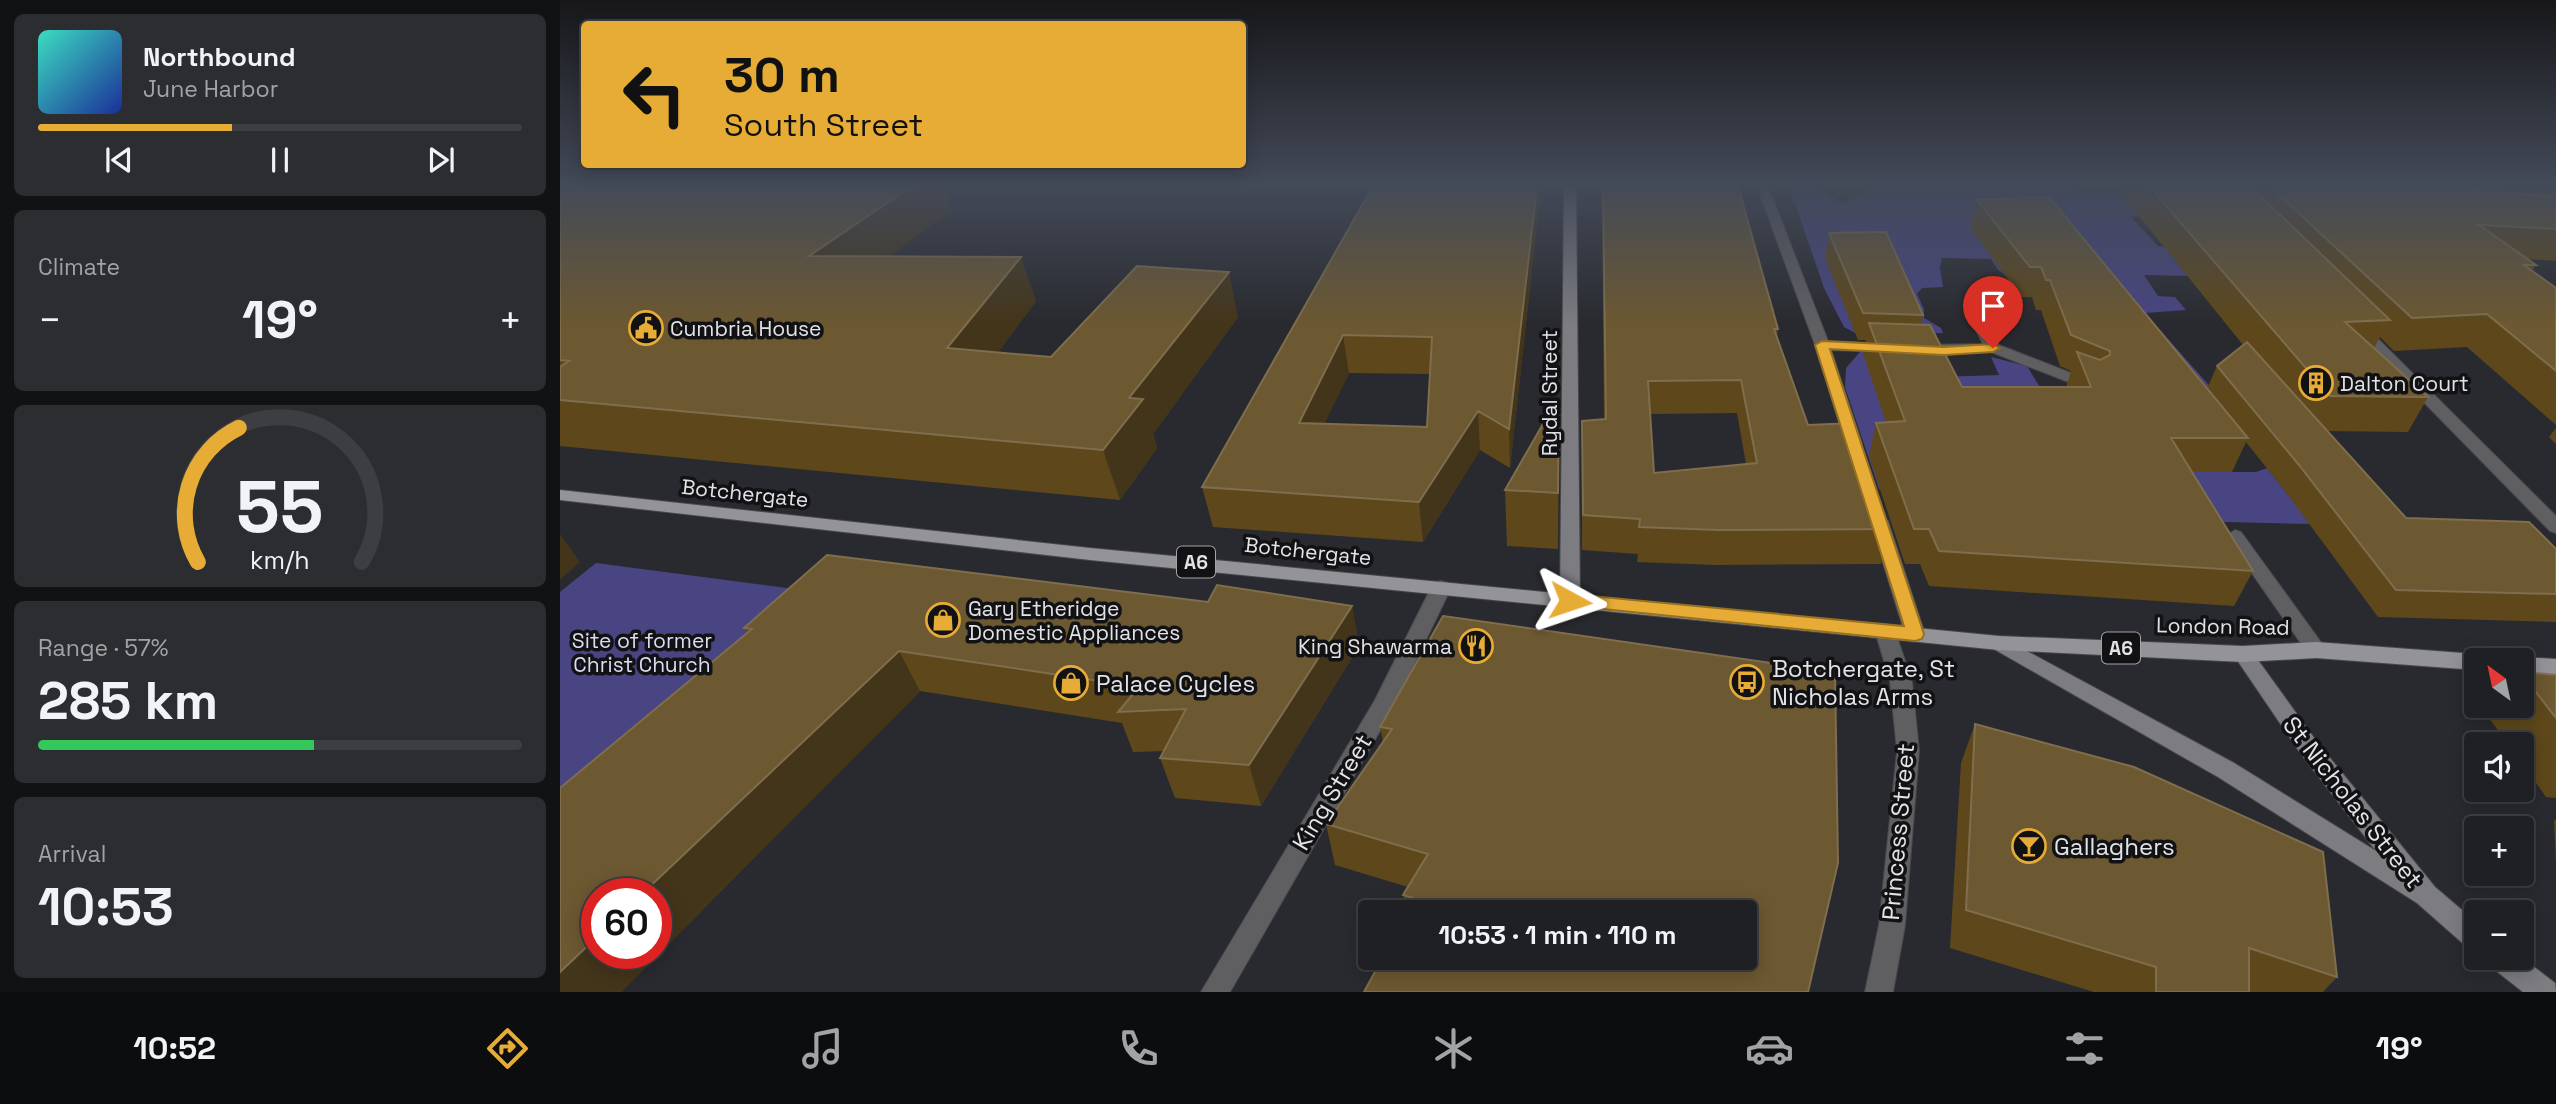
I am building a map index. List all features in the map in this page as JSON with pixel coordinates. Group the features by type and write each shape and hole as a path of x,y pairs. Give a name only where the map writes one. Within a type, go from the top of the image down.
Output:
{"main road":[{"name":"Botchergate","path":"560,495 1077,552 1885,631"},
{"name":"London Road","path":"1885,631 1999,643 2243,654 2316,650 2464,661"},
{"path":"2534,666 2556,667"}],"street":[{"name":"Rydal Street","path":"1570,232 1570,601"},
{"path":"1779,232 1822,345 1860,464"},
{"path":"1978,295 1977,319 1993,348"},
{"path":"2344,312 2556,527"},
{"path":"1822,345 1944,351 1993,348 2089,384"},
{"path":"1873,503 1915,634"},
{"path":"2235,536 2316,650"},
{"name":"King Street","path":"1215,992 1384,704 1441,588"},
{"name":"Princess Street","path":"1879,992 1892,925 1908,751 1901,681 1885,631"},
{"path":"1999,643 2226,770 2426,895"},
{"name":"St Nicholas Street","path":"2243,654 2309,748 2426,895 2464,928"},
{"path":"2516,970 2545,992"}],"green space":[{"path":"1805,232 2145,232 2158,246 2166,247 2192,276 2144,275 2158,296 2175,297 2186,310 2145,313 2230,409 2074,433 2105,472 2256,472 2267,468 2311,524 2185,521 1891,494 1879,489 1845,387 1846,368 1860,352 1929,347 1939,377 1999,375 1991,357 2027,366 2049,402 2147,398 2038,283 2011,284 2010,277 1998,270 1991,259 1942,258 1940,268 1943,287 1922,288 1917,294 1924,309 1924,318 1941,328 1943,333 1871,336 1857,334 1844,327 1824,288"},
{"name":"Site of former Christ Church","path":"596,563 840,595 560,827 560,592"}],"building":[{"path":"560,232 844,232 809,256 1021,257 947,348 1051,357 1137,266 1229,272 1129,398 1143,399 1103,450 560,400 560,367 569,361 560,360"},
{"path":"1347,232 1532,232 1509,429 1478,411 1419,502 1202,487","holes":["1343,335 1432,337 1427,427 1299,423"]},
{"path":"1604,232 1751,232 1778,329 1774,329 1808,425 1854,423 1889,529 1719,530 1639,527 1640,519 1583,515 1582,421 1606,419","holes":["1741,380 1757,463 1654,473 1648,381"]},
{"path":"1886,232 1923,315 1863,313 1829,233"},
{"path":"2003,232 2078,232 2248,438 2171,438 2253,571 1939,551 1929,529 1914,529 1876,423 1905,421 1869,323 1930,325 1962,387 2091,387 2077,352 2100,360 2110,355 2110,351 2071,335 2050,280 2046,280 2041,267 2030,267"},
{"path":"2189,232 2298,232 2390,320 2345,322 2428,397 2330,396"},
{"path":"2319,232 2489,232 2536,265 2524,265 2556,288 2556,371 2487,314 2412,318"},
{"path":"2247,342 2406,518 2529,522 2556,549 2556,594 2396,590 2299,465 2217,366"},
{"path":"1555,403 1559,403 1558,493 1505,490"},
{"path":"827,555 1208,602 1217,585 1352,606 1249,765 1160,758 1186,709 1118,712 1139,687 899,651 659,878 581,878 581,952 560,972 560,788 752,629 744,628"},
{"path":"1443,616 1835,672 1838,863 1808,992 1364,992 1376,970 1757,970 1757,900 1412,900 1413,898 1403,895 1428,854 1326,824 1392,729 1380,727"},
{"path":"2534,673 2556,675 2556,718 2534,690"},
{"path":"1975,724 2134,767 2323,852 2337,977 2249,948 2249,992 2156,992 2156,967 1966,910"}],"place":[{"name":"Cumbria House","path":"646,328"},
{"name":"Dalton Court","path":"2316,383"},
{"name":"Gary Etheridge Domestic Appliances","path":"943,620"},
{"name":"King Shawarma","path":"1476,646"},
{"name":"Botchergate, St Nicholas Arms","path":"1747,682"},
{"name":"Palace Cycles","path":"1071,683"},
{"name":"Gallaghers","path":"2029,846"}],"route":[{"path":"1570,601 1915,634 1822,345 1944,351 1993,348"}]}
